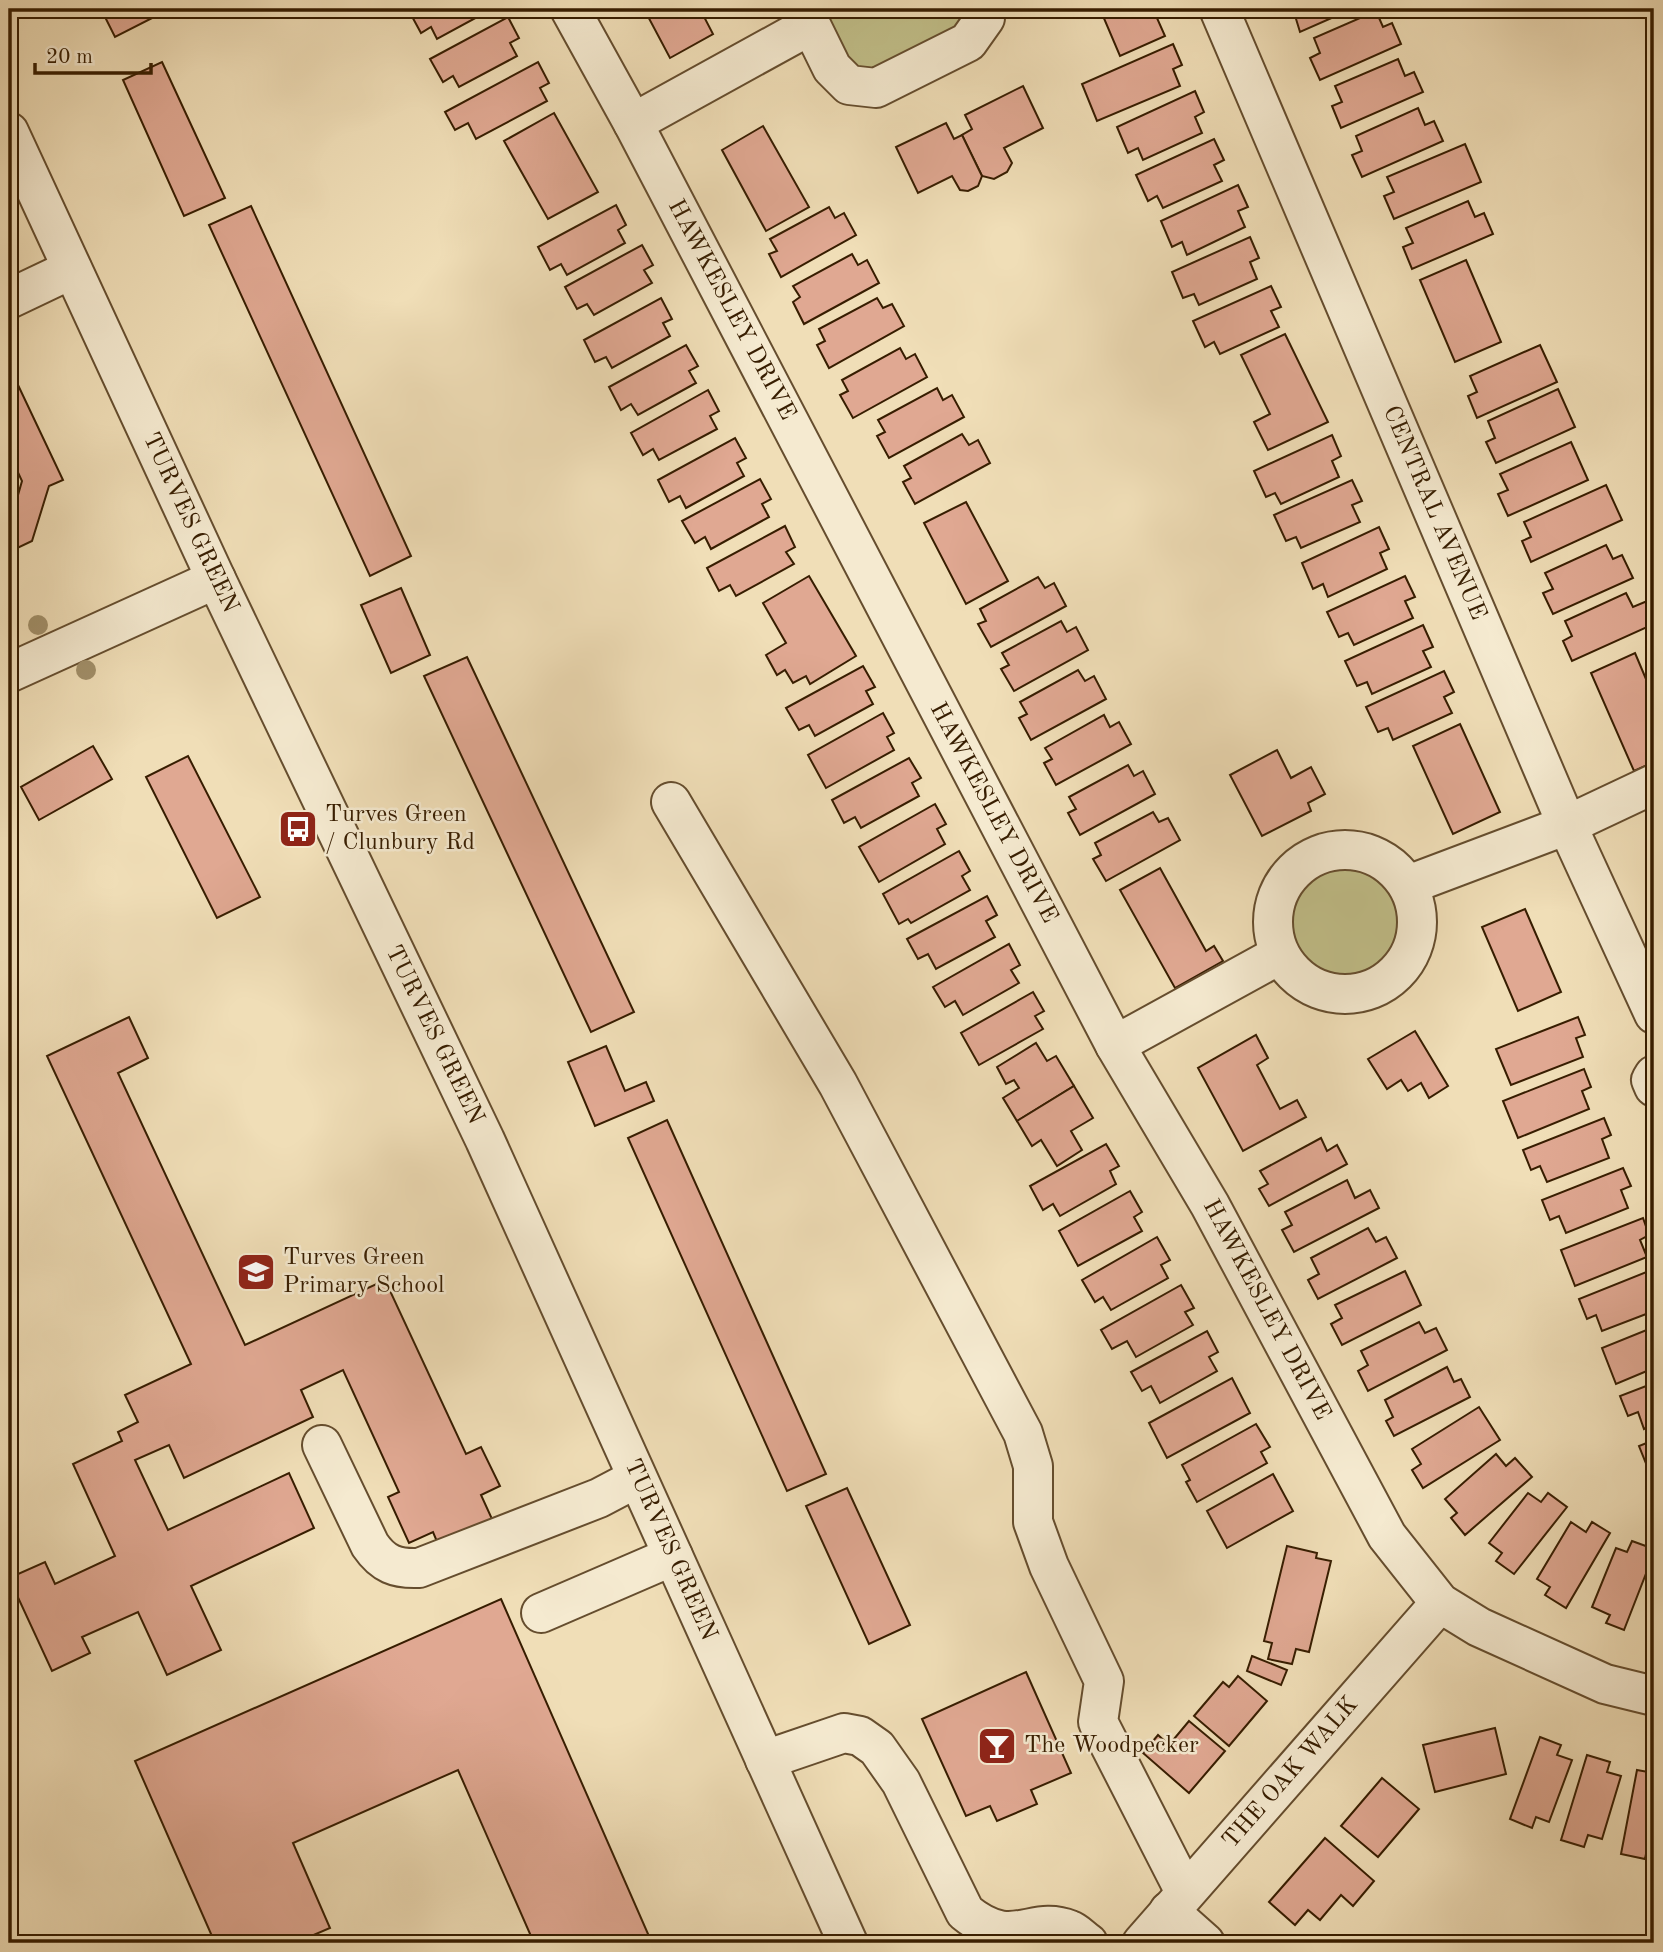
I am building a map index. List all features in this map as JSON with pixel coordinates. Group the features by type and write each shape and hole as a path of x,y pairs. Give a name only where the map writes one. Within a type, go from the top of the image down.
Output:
{"street":[{"name":"HAWKESLEY DRIVE","path":"570,9 633,124 1115,1045 1210,1205 1387,1536 1440,1603"},
{"path":"633,124 806,17 832,68 849,85 876,88 968,42 985,18 985,9"},
{"name":"CENTRAL AVENUE","path":"1219,9 1567,825 1654,1014"},
{"name":"TURVES GREEN","path":"9,132 216,579 485,1140 848,1943"},
{"path":"9,299 72,269"},
{"path":"9,673 216,579"},
{"path":"1408,885 1567,825 1654,784"},
{"path":"671,802 838,1084 1023,1433 1033,1466 1033,1522 1049,1566 1104,1681 1098,1722 1177,1902 1205,1943"},
{"path":"1346,849 1370,853 1392,866 1408,885 1416,907 1411,953 1398,972 1379,986 1357,994 1334,994 1312,987 1292,974 1279,955 1272,931 1273,906 1283,883 1299,864 1322,853 1346,849"},
{"path":"1115,1045 1279,955"},
{"path":"1654,1075 1651,1080 1654,1087"},
{"path":"322,1445 370,1545 380,1560 399,1569 419,1568 599,1498 637,1478"},
{"path":"541,1613 673,1556"},
{"path":"1440,1603 1479,1627 1593,1679 1654,1696"},
{"name":"THE OAK WALK","path":"1142,1943 1440,1603"},
{"path":"765,1760 844,1733 860,1736 889,1762 965,1912 981,1928 994,1934 1014,1935 1054,1926 1071,1930 1088,1943"}],"shaded area":[{"path":"817,9 968,9 963,26 872,75 856,69"},
{"path":"1346,859 1370,863 1390,877 1404,897 1408,921 1404,945 1390,965 1370,979 1346,983 1322,979 1302,965 1288,945 1284,921 1288,897 1302,877 1322,863"}],"building":[{"path":"101,9 160,9 162,13 115,37"},
{"path":"492,9 437,39 431,27 421,33 409,11"},
{"path":"644,9 700,9 713,34 670,58"},
{"path":"1100,9 1153,9 1165,36 1120,56"},
{"path":"1293,9 1352,9 1300,32"},
{"path":"1376,11 1383,27 1392,23 1401,44 1320,80 1310,58 1320,53 1314,38"},
{"path":"508,17 519,38 510,43 517,56 459,87 453,76 443,82 430,59"},
{"path":"1173,44 1182,65 1173,69 1180,86 1097,121 1082,84"},
{"path":"1398,59 1405,76 1414,72 1423,92 1341,128 1332,106 1342,102 1335,86"},
{"path":"162,62 225,198 184,216 123,80"},
{"path":"538,62 549,83 540,88 547,101 476,139 468,123 455,130 445,112"},
{"path":"1023,86 1043,128 1004,148 1012,163 1007,172 994,179 982,176 962,135 972,129 965,115"},
{"path":"1195,91 1204,112 1195,117 1202,133 1143,160 1138,148 1128,153 1117,127"},
{"path":"1418,108 1425,125 1434,121 1443,141 1362,177 1352,155 1362,151 1356,136"},
{"path":"554,113 598,192 548,219 504,141"},
{"path":"946,123 954,139 962,135 982,176 978,186 968,191 960,190 952,176 918,193 896,147"},
{"path":"763,126 809,207 766,231 722,150"},
{"path":"1214,139 1224,160 1214,165 1222,181 1163,208 1157,196 1148,201 1136,175"},
{"path":"1465,144 1481,182 1394,219 1384,196 1394,192 1387,177"},
{"path":"1238,185 1248,207 1238,211 1245,227 1187,255 1182,242 1172,247 1161,221"},
{"path":"1468,201 1475,217 1484,213 1493,234 1412,269 1403,247 1413,243 1406,228"},
{"path":"616,205 626,225 618,230 625,243 567,275 561,264 550,270 538,247"},
{"path":"251,206 411,556 370,576 209,225"},
{"path":"829,207 835,218 844,213 856,235 781,277 769,254 777,251 770,239"},
{"path":"1250,237 1259,258 1250,262 1257,279 1199,305 1194,294 1183,298 1172,272"},
{"path":"642,245 653,265 644,270 652,283 594,315 587,304 577,309 565,287"},
{"path":"852,254 858,265 867,260 879,283 804,324 793,302 800,297 793,286"},
{"path":"1466,260 1501,342 1455,362 1420,280"},
{"path":"1271,286 1281,307 1271,311 1279,327 1220,354 1214,342 1205,347 1193,321"},
{"path":"661,298 672,319 663,323 670,336 612,368 606,357 595,362 584,340"},
{"path":"877,298 883,308 892,304 904,326 829,368 817,345 825,341 819,329"},
{"path":"1285,334 1328,422 1268,450 1254,422 1270,414 1241,355"},
{"path":"686,345 698,366 689,371 696,383 638,415 631,404 621,410 609,387"},
{"path":"1540,345 1557,382 1477,418 1468,396 1477,392 1470,376"},
{"path":"900,348 906,359 915,354 927,377 853,418 840,395 848,391 842,380"},
{"path":"9,366 63,480 49,486 32,541 9,552 9,505 16,502 22,481 9,453"},
{"path":"937,388 943,400 952,395 964,417 889,458 877,436 885,432 878,420"},
{"path":"1558,389 1575,427 1496,463 1486,442 1495,438 1488,421"},
{"path":"708,390 719,411 710,416 717,429 659,460 653,449 643,455 631,433"},
{"path":"962,434 969,445 978,440 990,463 915,504 903,482 911,478 904,466"},
{"path":"1332,435 1341,456 1332,461 1339,477 1281,504 1275,493 1266,497 1254,471"},
{"path":"735,438 746,458 737,463 744,476 686,508 680,496 669,502 658,480"},
{"path":"1571,442 1588,480 1508,516 1498,494 1508,490 1500,474"},
{"path":"760,479 771,499 762,504 769,517 711,549 705,537 695,543 682,521"},
{"path":"1352,480 1362,501 1352,505 1360,522 1301,548 1296,537 1286,541 1274,515"},
{"path":"1606,485 1622,520 1531,562 1522,541 1531,537 1524,522"},
{"path":"966,502 1008,581 966,604 924,523"},
{"path":"785,526 795,547 786,552 794,564 736,596 730,585 719,591 707,568"},
{"path":"1379,527 1389,549 1380,553 1387,569 1328,597 1323,584 1313,589 1302,563"},
{"path":"1606,545 1613,559 1622,555 1633,578 1553,614 1543,593 1553,589 1545,573"},
{"path":"809,576 856,656 810,684 806,676 793,683 785,670 777,675 766,655 786,643 763,603"},
{"path":"1405,576 1415,597 1405,601 1413,618 1354,645 1348,633 1339,637 1327,612"},
{"path":"1038,577 1045,588 1054,583 1066,606 991,647 978,624 986,621 980,609"},
{"path":"401,588 430,655 391,673 361,605"},
{"path":"1626,593 1633,607 1652,599 1654,624 1572,661 1563,641 1572,636 1565,621"},
{"path":"1061,621 1067,632 1076,627 1088,650 1014,691 1001,669 1009,665 1002,653"},
{"path":"1423,625 1433,647 1423,651 1431,667 1372,694 1367,682 1357,686 1345,661"},
{"path":"1635,653 1654,698 1654,762 1634,771 1591,673"},
{"path":"467,657 634,1012 591,1032 424,676"},
{"path":"863,666 875,687 866,691 873,704 815,736 809,725 799,730 786,708"},
{"path":"1078,670 1085,681 1094,676 1106,699 1031,740 1019,718 1027,714 1020,702"},
{"path":"1444,671 1454,692 1444,697 1452,713 1393,740 1388,728 1378,732 1366,707"},
{"path":"883,713 894,733 887,737 894,750 826,788 808,755"},
{"path":"1104,715 1110,727 1119,722 1131,744 1056,785 1044,763 1052,759 1045,748"},
{"path":"1460,724 1500,812 1453,834 1413,746"},
{"path":"93,746 112,779 39,820 21,787"},
{"path":"1277,750 1291,778 1311,767 1325,794 1308,803 1311,811 1262,836 1230,775"},
{"path":"188,756 260,897 217,918 146,777"},
{"path":"909,758 921,778 912,783 919,796 861,828 855,817 844,823 832,800"},
{"path":"1128,765 1134,776 1143,771 1155,794 1080,835 1068,813 1076,809 1069,797"},
{"path":"935,804 946,824 937,829 945,844 879,882 859,847"},
{"path":"1153,812 1159,822 1168,818 1180,840 1106,881 1093,859 1101,855 1095,843"},
{"path":"959,851 970,871 962,876 970,890 911,923 908,919 899,924 883,894"},
{"path":"1160,868 1206,951 1214,946 1223,961 1175,988 1120,890"},
{"path":"987,896 997,915 986,921 995,937 936,969 928,954 918,959 907,939"},
{"path":"1525,909 1561,992 1518,1011 1482,927"},
{"path":"1009,944 1020,965 1011,970 1019,983 963,1015 955,1001 945,1007 933,987"},
{"path":"1033,992 1044,1011 1035,1016 1043,1029 979,1065 961,1033"},
{"path":"129,1017 148,1058 118,1073 245,1345 385,1280 466,1454 481,1447 500,1486 481,1495 492,1519 438,1544 433,1532 409,1543 388,1497 399,1492 343,1370 301,1390 313,1417 184,1478 169,1445 135,1460 168,1530 289,1473 314,1528 191,1586 221,1650 167,1675 138,1612 82,1637 90,1653 52,1671 9,1578 45,1562 55,1584 115,1556 73,1464 122,1441 118,1432 138,1422 125,1395 191,1364 47,1056"},
{"path":"1578,1017 1585,1035 1576,1038 1583,1057 1511,1085 1496,1049"},
{"path":"1415,1031 1448,1086 1429,1098 1421,1083 1408,1091 1401,1080 1387,1089 1368,1059"},
{"path":"1256,1035 1268,1058 1257,1065 1280,1109 1297,1100 1306,1117 1243,1151 1198,1068"},
{"path":"1036,1043 1047,1061 1056,1056 1074,1086 1017,1121 1003,1098 1019,1088 1014,1080 1006,1084 997,1067"},
{"path":"606,1046 625,1091 646,1082 654,1101 595,1126 568,1062"},
{"path":"1584,1069 1591,1087 1582,1091 1589,1109 1518,1138 1503,1101"},
{"path":"1074,1086 1093,1118 1071,1131 1082,1150 1057,1166 1041,1140 1032,1146 1017,1121"},
{"path":"1604,1118 1611,1135 1602,1139 1609,1158 1547,1182 1540,1166 1531,1170 1523,1150"},
{"path":"667,1120 826,1474 787,1491 628,1138"},
{"path":"1321,1138 1327,1151 1337,1145 1347,1164 1269,1206 1259,1189 1268,1184 1260,1171"},
{"path":"1106,1144 1119,1166 1110,1171 1116,1184 1060,1216 1053,1204 1043,1210 1030,1186"},
{"path":"1623,1168 1631,1186 1621,1190 1628,1208 1566,1233 1559,1216 1550,1220 1542,1200"},
{"path":"1347,1180 1355,1198 1370,1190 1379,1208 1294,1252 1282,1230 1292,1225 1285,1212"},
{"path":"1130,1191 1142,1212 1134,1217 1142,1231 1078,1266 1059,1231"},
{"path":"1643,1218 1649,1235 1640,1240 1647,1257 1575,1286 1561,1250"},
{"path":"1368,1228 1376,1242 1386,1237 1397,1258 1318,1299 1308,1280 1319,1274 1311,1258"},
{"path":"1157,1237 1170,1260 1161,1265 1168,1278 1111,1310 1103,1297 1095,1302 1082,1280"},
{"path":"1654,1269 1654,1311 1602,1331 1596,1315 1587,1319 1579,1299"},
{"path":"1405,1271 1421,1305 1342,1345 1331,1324 1342,1318 1335,1305"},
{"path":"1181,1285 1194,1308 1185,1312 1193,1325 1136,1357 1127,1341 1112,1349 1101,1330"},
{"path":"1419,1322 1425,1333 1436,1328 1447,1350 1368,1391 1358,1371 1368,1365 1361,1351"},
{"path":"1654,1327 1654,1368 1616,1384 1602,1348"},
{"path":"1207,1331 1218,1352 1209,1357 1217,1371 1160,1403 1151,1386 1142,1391 1131,1372"},
{"path":"1447,1367 1454,1382 1461,1379 1470,1397 1394,1436 1386,1421 1393,1417 1385,1400"},
{"path":"1232,1378 1250,1413 1167,1458 1149,1423"},
{"path":"1654,1383 1654,1424 1644,1429 1638,1412 1628,1416 1620,1396"},
{"path":"1479,1407 1500,1440 1423,1488 1412,1470 1421,1464 1412,1449"},
{"path":"1256,1424 1270,1447 1261,1452 1267,1463 1197,1502 1186,1482 1190,1480 1182,1465"},
{"path":"1654,1440 1654,1463 1647,1466 1639,1446"},
{"path":"1496,1454 1506,1466 1515,1458 1532,1477 1465,1535 1451,1518 1457,1513 1445,1499"},
{"path":"1273,1474 1293,1511 1227,1548 1207,1511"},
{"path":"847,1488 910,1625 869,1644 806,1506"},
{"path":"1528,1493 1541,1502 1548,1493 1567,1507 1514,1574 1496,1561 1502,1553 1489,1543"},
{"path":"1571,1522 1586,1532 1592,1522 1610,1533 1566,1608 1545,1595 1550,1587 1537,1579"},
{"path":"1632,1541 1654,1549 1654,1553 1624,1630 1606,1623 1610,1615 1592,1607 1616,1548 1627,1552"},
{"path":"1287,1546 1317,1553 1316,1558 1331,1561 1309,1652 1296,1649 1292,1664 1268,1659 1272,1643 1264,1641"},
{"path":"501,1599 652,1943 534,1943 458,1770 293,1843 330,1928 295,1943 215,1943 135,1761"},
{"path":"1252,1656 1287,1670 1281,1685 1247,1671"},
{"name":"The Woodpecker","path":"1026,1672 1071,1773 1031,1790 1037,1804 997,1821 990,1806 966,1816 922,1719"},
{"path":"1238,1676 1267,1701 1229,1746 1194,1716 1223,1682 1229,1687"},
{"path":"1189,1721 1225,1751 1189,1793 1143,1753 1158,1735 1169,1745"},
{"path":"1495,1728 1506,1774 1435,1792 1423,1745"},
{"path":"1540,1737 1561,1745 1557,1755 1572,1760 1549,1822 1536,1817 1532,1828 1510,1819"},
{"path":"1587,1755 1610,1762 1607,1772 1621,1776 1602,1839 1588,1835 1584,1847 1561,1840"},
{"path":"1637,1770 1654,1773 1654,1851 1647,1849 1645,1859 1621,1854"},
{"path":"1382,1778 1419,1809 1378,1857 1341,1826"},
{"path":"1325,1838 1374,1881 1353,1906 1341,1895 1320,1920 1308,1910 1295,1925 1269,1902"}],"place":[{"name":"Turves Green / Clunbury Rd","path":"298,829"},
{"name":"Turves Green Primary School","path":"256,1272"},
{"name":"The Woodpecker","path":"997,1746"}]}
